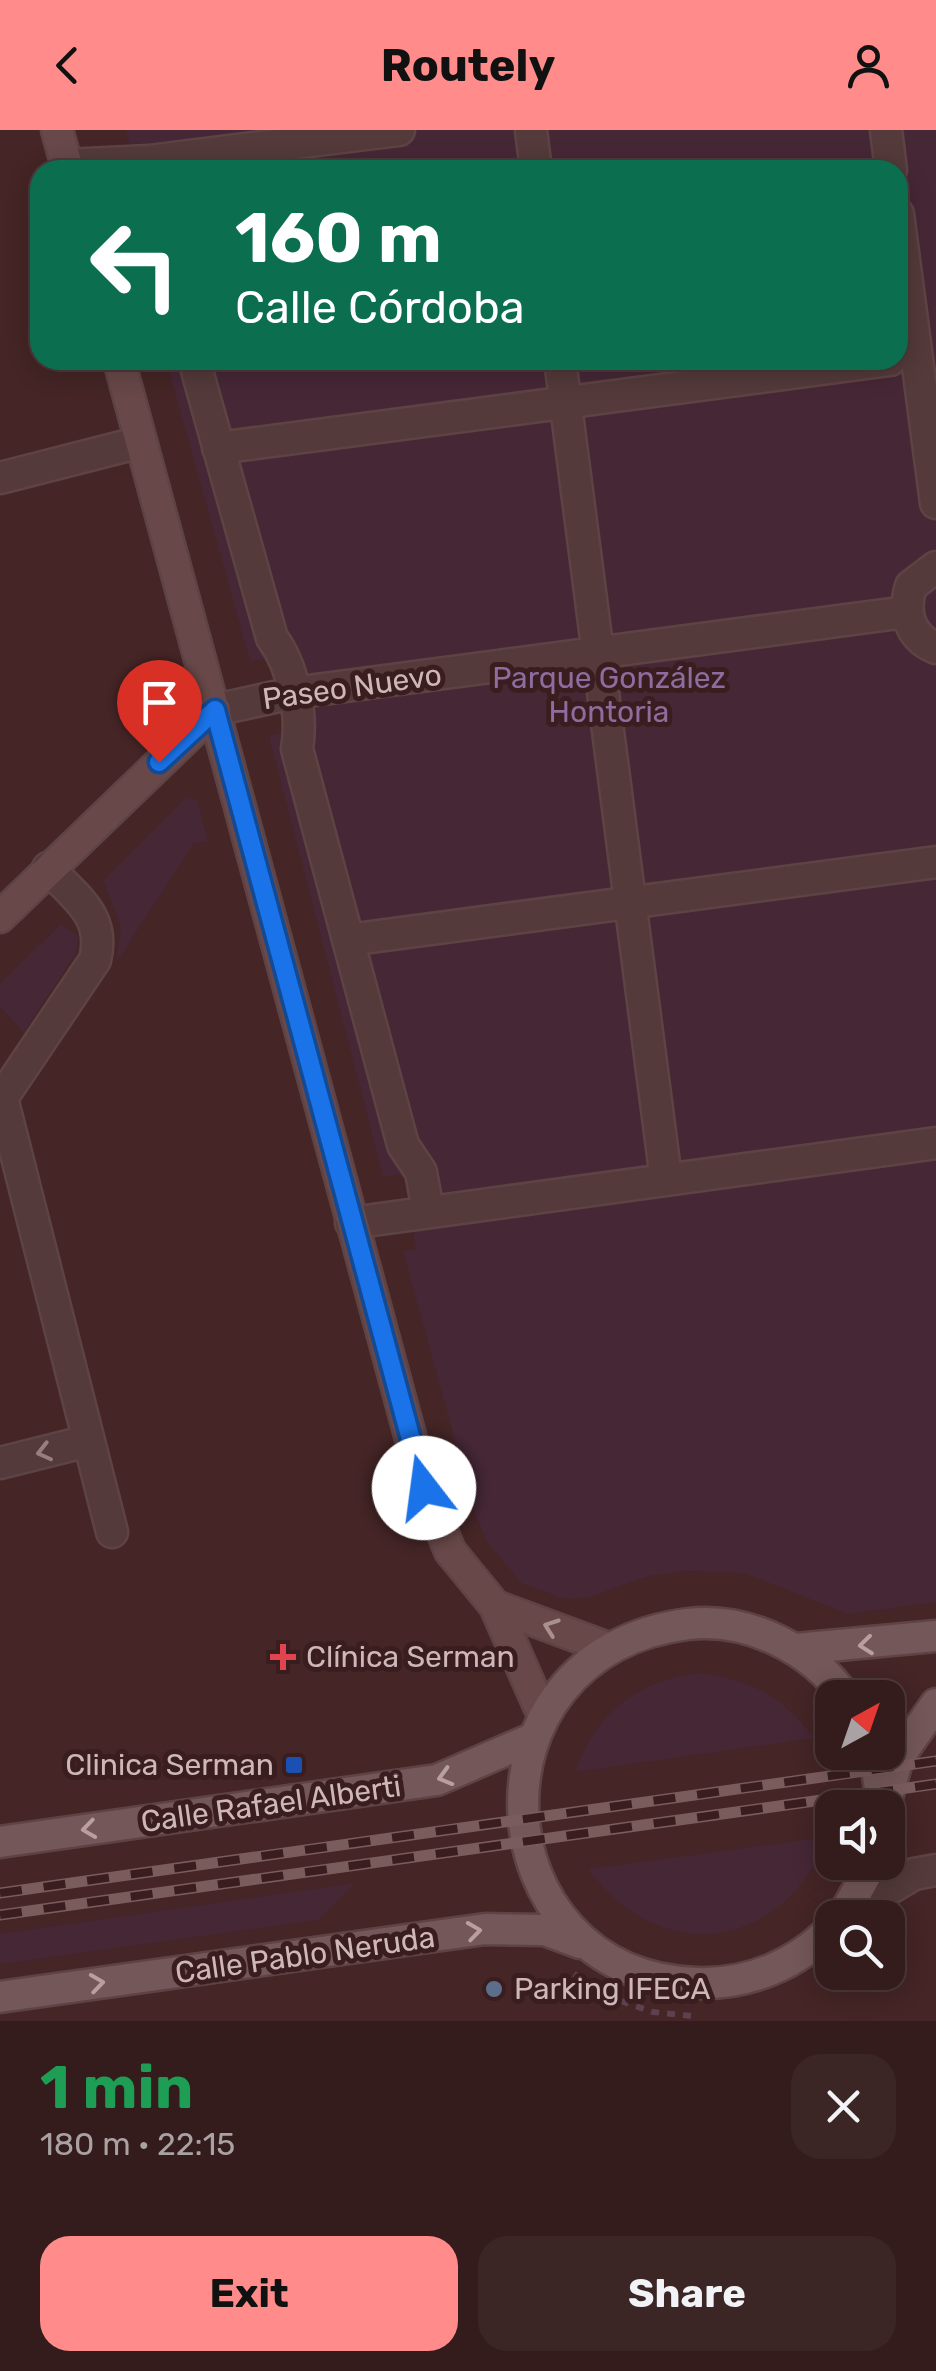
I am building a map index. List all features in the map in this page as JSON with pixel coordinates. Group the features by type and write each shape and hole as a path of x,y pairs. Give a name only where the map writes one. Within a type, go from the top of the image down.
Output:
{"main road":[{"path":"604,1956 562,1918 533,1869 521,1813 527,1757 538,1727 570,1679 608,1648 653,1628 702,1622 751,1629 796,1649 834,1680"},
{"path":"796,1649 936,1636"},
{"path":"888,1790 898,1758 936,1704"},
{"name":"Calle Rafael Alberti","path":"0,1842 437,1780 538,1727"},
{"name":"Calle Pablo Neruda","path":"0,1997 501,1928 545,1930 639,1973 676,1982 714,1984 751,1978 786,1964 815,1940"}],"street":[{"path":"57,130 65,160"},
{"path":"191,160 398,130"},
{"path":"531,130 535,160"},
{"path":"886,130 890,160"},
{"path":"910,357 936,503"},
{"path":"122,370 434,1520 450,1551 495,1606 538,1727"},
{"path":"197,370 272,638 286,657 297,750 402,1145 421,1172 428,1211"},
{"path":"561,370 666,1180"},
{"path":"218,448 808,370"},
{"path":"0,478 141,442"},
{"path":"936,566 911,586 906,612 918,637 936,648"},
{"name":"Paseo Nuevo","path":"215,710 293,693 906,612"},
{"path":"0,916 215,710"},
{"path":"348,940 936,862"},
{"path":"48,868 93,917 100,937 95,960 1,1100 112,1532"},
{"path":"352,1223 936,1143"},
{"path":"0,1463 88,1441"},
{"path":"495,1606 608,1648"},
{"path":"872,1900 914,1874 936,1870"}],"green space":[{"name":"Parque González Hontoria","path":"126,130 936,130 936,1602 848,1614 744,1573 687,1571 649,1576 589,1597 565,1599 521,1583 487,1542 475,1513 403,1251 416,1249 404,1175 383,1176 269,736 284,732 270,659 250,661 169,370 908,370 908,160 133,160"},
{"path":"187,797 197,800 208,842 194,843 116,963 121,927 103,880"},
{"path":"61,924 78,936 76,953 24,1032 0,1007 0,983"},
{"path":"696,1673 732,1679 763,1692 790,1711 814,1738 575,1772 594,1733 620,1704 654,1684"},
{"path":"815,1839 815,1862 782,1904 752,1923 718,1933 684,1933 650,1922 617,1901 588,1869"},
{"path":"355,1883 318,1920 0,1964 0,1934"}],"railway":[{"path":"0,1893 936,1761"},
{"path":"0,1915 936,1784"}],"place":[{"name":"Clínica Serman","path":"283,1657"},
{"name":"Clinica Serman","path":"294,1765"},
{"name":"Parking IFECA","path":"494,1989"}],"route":[{"path":"159,762 215,710 424,1488"}]}
